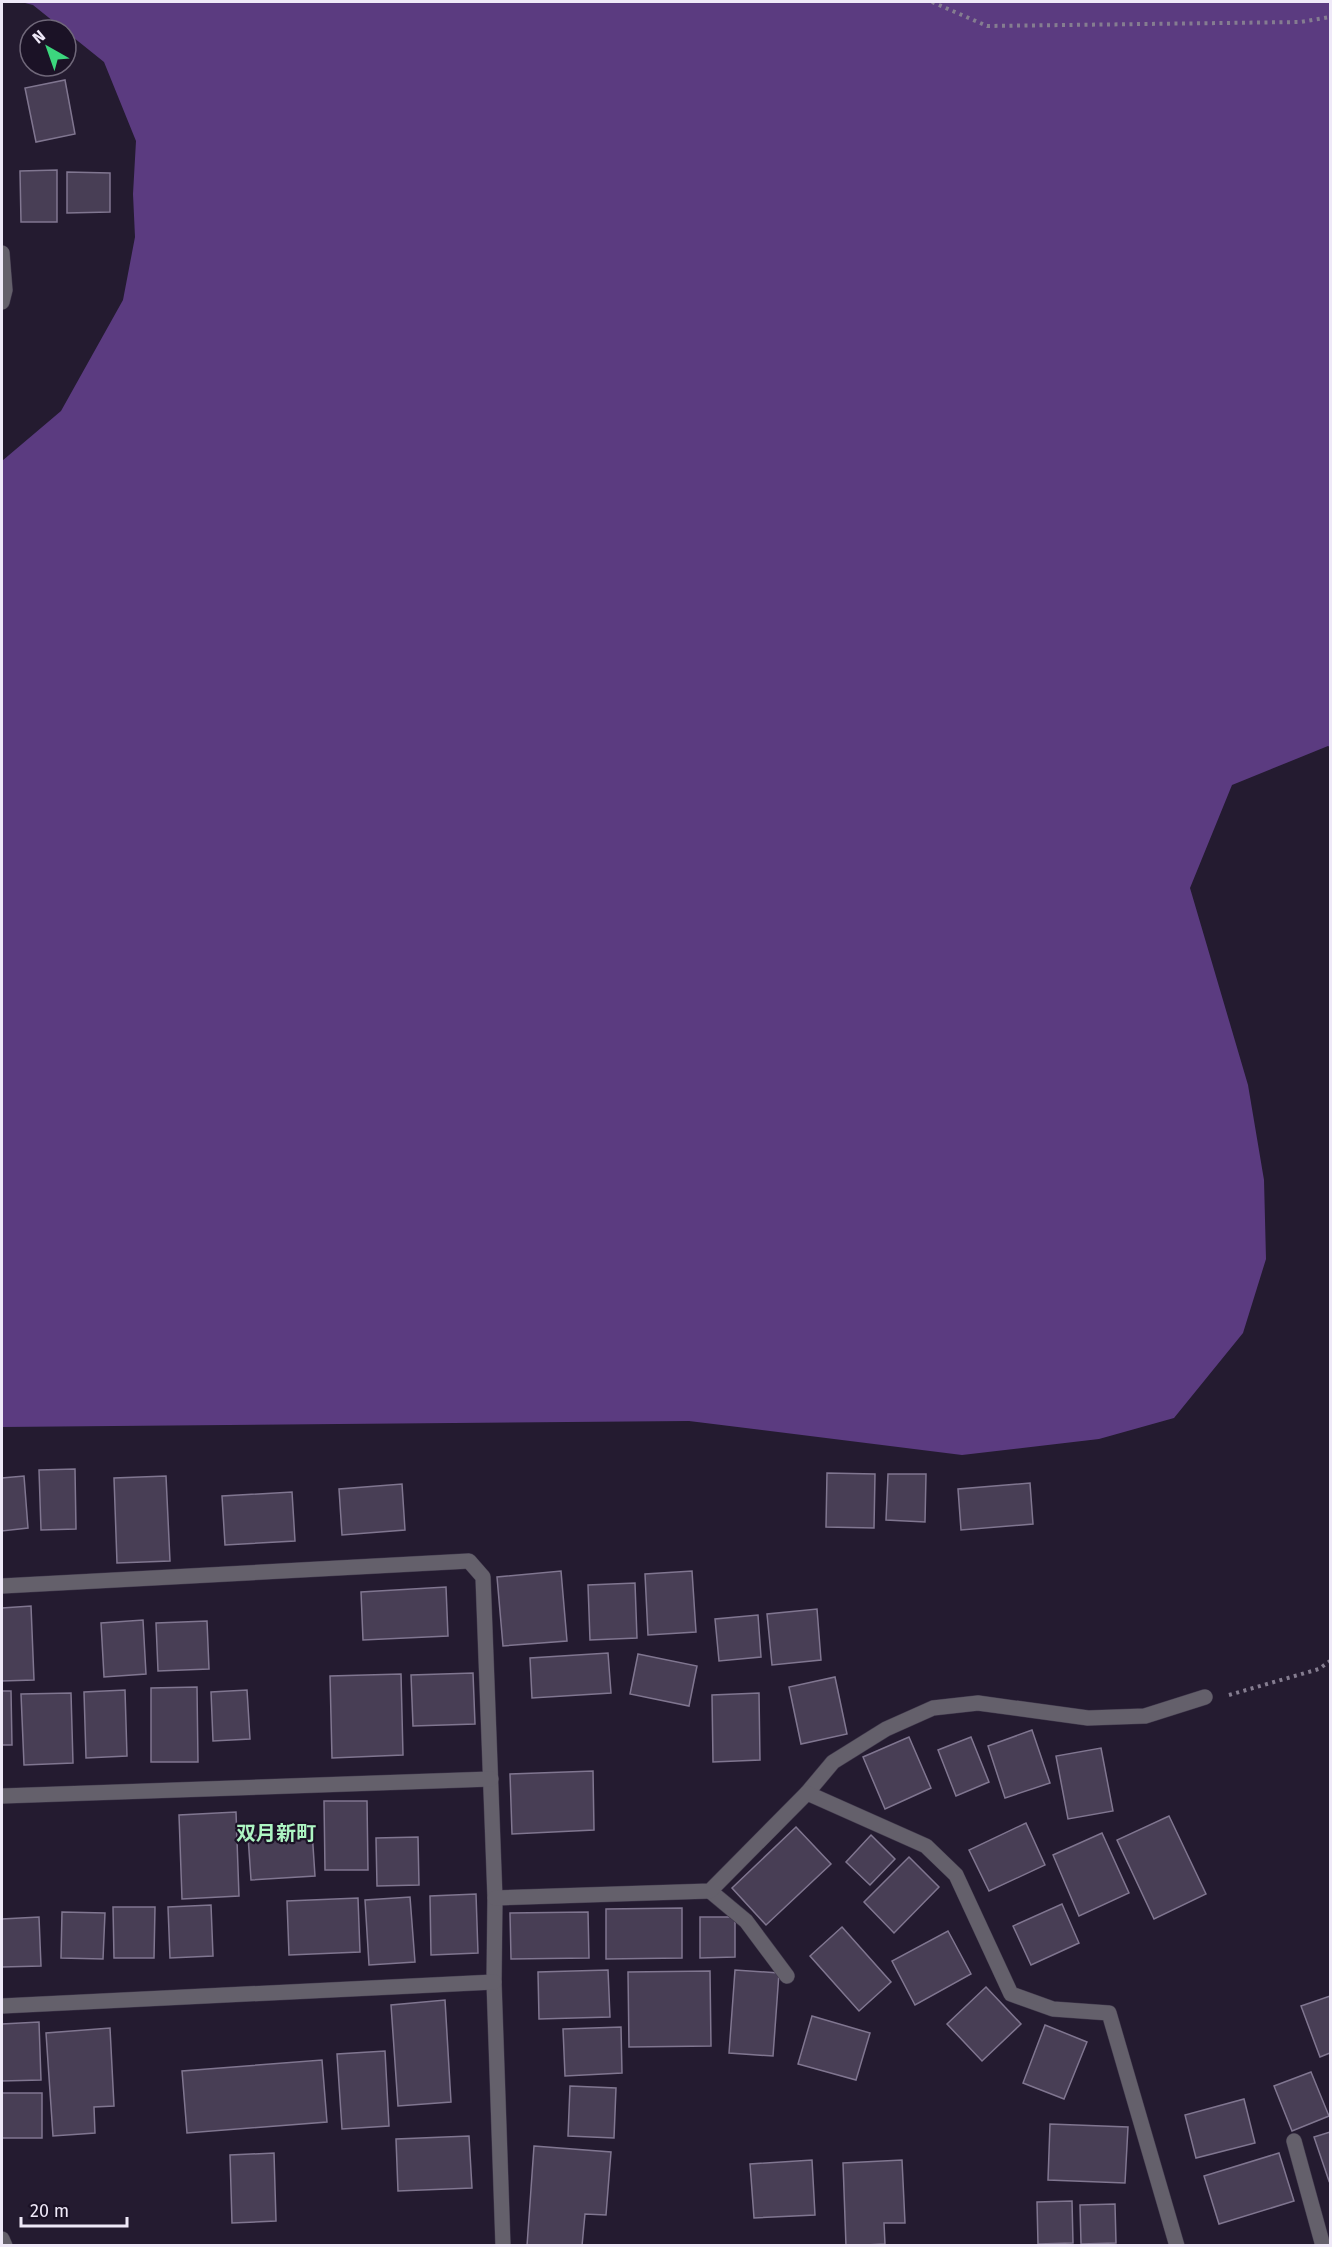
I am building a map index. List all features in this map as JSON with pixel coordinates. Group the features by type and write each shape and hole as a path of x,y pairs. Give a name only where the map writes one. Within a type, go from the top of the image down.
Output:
{"lane":[{"path":"2,253 5,290 2,302"},
{"path":"2,1586 469,1561 483,1577 495,1898 494,1982 503,2246"},
{"path":"710,1891 807,1793 833,1762 886,1730 933,1708 978,1702 1088,1718 1145,1716 1205,1697"},
{"path":"2,1796 491,1779"},
{"path":"807,1793 926,1846 956,1875 1011,1994 1053,2009 1109,2013 1177,2246"},
{"path":"495,1898 710,1891 746,1921 787,1976"},
{"path":"2,2006 494,1982"},
{"path":"1294,2141 1323,2246"},
{"path":"2,2239 4,2246"}],"path":[{"path":"932,2 987,26 1301,22 1330,17"},
{"path":"1205,1697 1235,1695 1319,1669 1330,1661"}],"shaded area":[{"path":"21,2 1330,2 1330,747 1232,785 1190,888 1248,1085 1264,1180 1266,1259 1243,1333 1174,1418 1099,1439 962,1455 689,1421 2,1427 2,461 61,411 123,300 135,237 133,194 136,141 104,62 78,41 78,18 49,18 33,5"}],"building":[{"path":"65,80 75,134 36,142 25,88"},
{"path":"57,170 57,222 21,222 20,171"},
{"path":"67,172 110,173 110,212 67,213"},
{"path":"75,1469 76,1529 41,1530 39,1470"},
{"path":"827,1473 875,1474 874,1528 826,1527"},
{"path":"888,1474 926,1474 925,1522 886,1520"},
{"path":"24,1476 28,1528 2,1531 2,1478"},
{"path":"166,1476 170,1561 117,1563 114,1478"},
{"path":"1030,1483 1033,1524 961,1530 958,1489"},
{"path":"402,1484 405,1530 342,1535 339,1489"},
{"path":"292,1492 295,1541 225,1545 222,1496"},
{"path":"561,1571 567,1641 503,1646 497,1577"},
{"path":"692,1571 696,1632 648,1635 645,1574"},
{"path":"635,1583 637,1638 590,1640 588,1585"},
{"path":"446,1587 448,1636 363,1640 361,1592"},
{"path":"31,1606 34,1680 2,1681 2,1608"},
{"path":"817,1609 821,1660 772,1665 767,1614"},
{"path":"758,1615 761,1657 719,1661 715,1619"},
{"path":"143,1620 146,1674 104,1677 101,1623"},
{"path":"207,1621 209,1669 158,1671 156,1623"},
{"path":"608,1653 611,1693 532,1698 530,1658"},
{"path":"638,1654 697,1666 689,1706 630,1694"},
{"path":"473,1673 475,1724 413,1726 411,1675"},
{"path":"401,1674 403,1755 332,1758 330,1676"},
{"path":"835,1677 847,1734 801,1744 789,1687"},
{"path":"197,1687 198,1762 151,1762 151,1688"},
{"path":"125,1690 127,1756 86,1758 84,1692"},
{"path":"247,1690 250,1739 213,1741 211,1692"},
{"path":"2,1691 11,1691 12,1745 2,1745"},
{"path":"71,1693 73,1763 24,1765 21,1694"},
{"path":"759,1693 760,1760 713,1762 712,1695"},
{"path":"1032,1730 1050,1783 1005,1798 988,1746"},
{"path":"909,1737 931,1788 885,1809 863,1757"},
{"path":"971,1737 989,1782 956,1796 938,1750"},
{"path":"1101,1748 1113,1811 1068,1819 1056,1756"},
{"path":"593,1771 594,1830 512,1834 510,1774"},
{"path":"324,1801 367,1801 368,1870 325,1870"},
{"path":"236,1812 239,1896 182,1899 179,1815"},
{"path":"1169,1816 1206,1894 1154,1919 1117,1840"},
{"path":"1026,1823 1045,1865 989,1891 969,1850"},
{"path":"796,1827 831,1864 766,1925 732,1888"},
{"path":"312,1831 315,1876 251,1880 248,1836"},
{"path":"1102,1833 1129,1893 1079,1916 1053,1855"},
{"path":"871,1835 895,1859 870,1885 846,1862"},
{"path":"418,1837 419,1885 377,1886 376,1838"},
{"path":"909,1857 939,1887 894,1933 864,1902"},
{"path":"476,1894 478,1953 431,1955 430,1896"},
{"path":"410,1897 415,1962 369,1965 365,1900"},
{"path":"358,1898 360,1952 289,1955 287,1901"},
{"path":"1062,1904 1079,1943 1031,1965 1013,1926"},
{"path":"211,1905 213,1956 170,1958 168,1907"},
{"path":"113,1907 155,1907 154,1958 114,1958"},
{"path":"682,1908 682,1958 606,1959 606,1909"},
{"path":"62,1912 105,1913 103,1959 61,1958"},
{"path":"588,1912 589,1958 511,1959 510,1913"},
{"path":"39,1917 41,1966 2,1967 2,1919"},
{"path":"700,1917 735,1917 735,1957 700,1958"},
{"path":"842,1927 891,1982 859,2011 810,1956"},
{"path":"948,1931 971,1974 915,2005 892,1961"},
{"path":"608,1970 610,2017 539,2019 538,1972"},
{"path":"735,1970 779,1973 773,2056 729,2053"},
{"path":"710,1971 711,2046 629,2047 628,1972"},
{"path":"986,1987 1021,2024 982,2061 947,2024"},
{"path":"1330,1996 1330,2053 1320,2057 1301,2006"},
{"path":"445,2000 451,2102 398,2106 391,2005"},
{"path":"812,2016 870,2033 856,2080 798,2064"},
{"path":"39,2022 41,2080 2,2081 2,2024"},
{"path":"1045,2025 1087,2042 1064,2099 1023,2083"},
{"path":"621,2027 622,2073 565,2076 563,2029"},
{"path":"110,2028 114,2106 94,2107 95,2133 53,2136 46,2033"},
{"path":"385,2051 389,2126 342,2129 337,2054"},
{"path":"322,2060 327,2122 187,2133 182,2071"},
{"path":"1311,2072 1329,2116 1292,2131 1274,2086"},
{"path":"570,2086 616,2088 614,2138 568,2136"},
{"path":"2,2093 42,2093 42,2138 2,2138"},
{"path":"1244,2099 1255,2143 1196,2158 1185,2115"},
{"path":"1050,2124 1128,2127 1125,2183 1048,2180"},
{"path":"1330,2132 1330,2180 1329,2181 1314,2137"},
{"path":"469,2136 472,2188 398,2191 396,2139"},
{"path":"534,2146 611,2152 606,2215 585,2214 582,2246 527,2246"},
{"path":"274,2153 276,2221 232,2223 230,2155"},
{"path":"1279,2153 1294,2201 1219,2224 1204,2176"},
{"path":"812,2160 815,2215 754,2218 750,2164"},
{"path":"902,2160 905,2223 884,2223 885,2244 846,2246 843,2163"},
{"path":"1072,2201 1073,2243 1038,2244 1037,2202"},
{"path":"1115,2204 1116,2243 1081,2244 1080,2205"}],"district":[{"name":"双月新町","path":"276,1833"}]}
